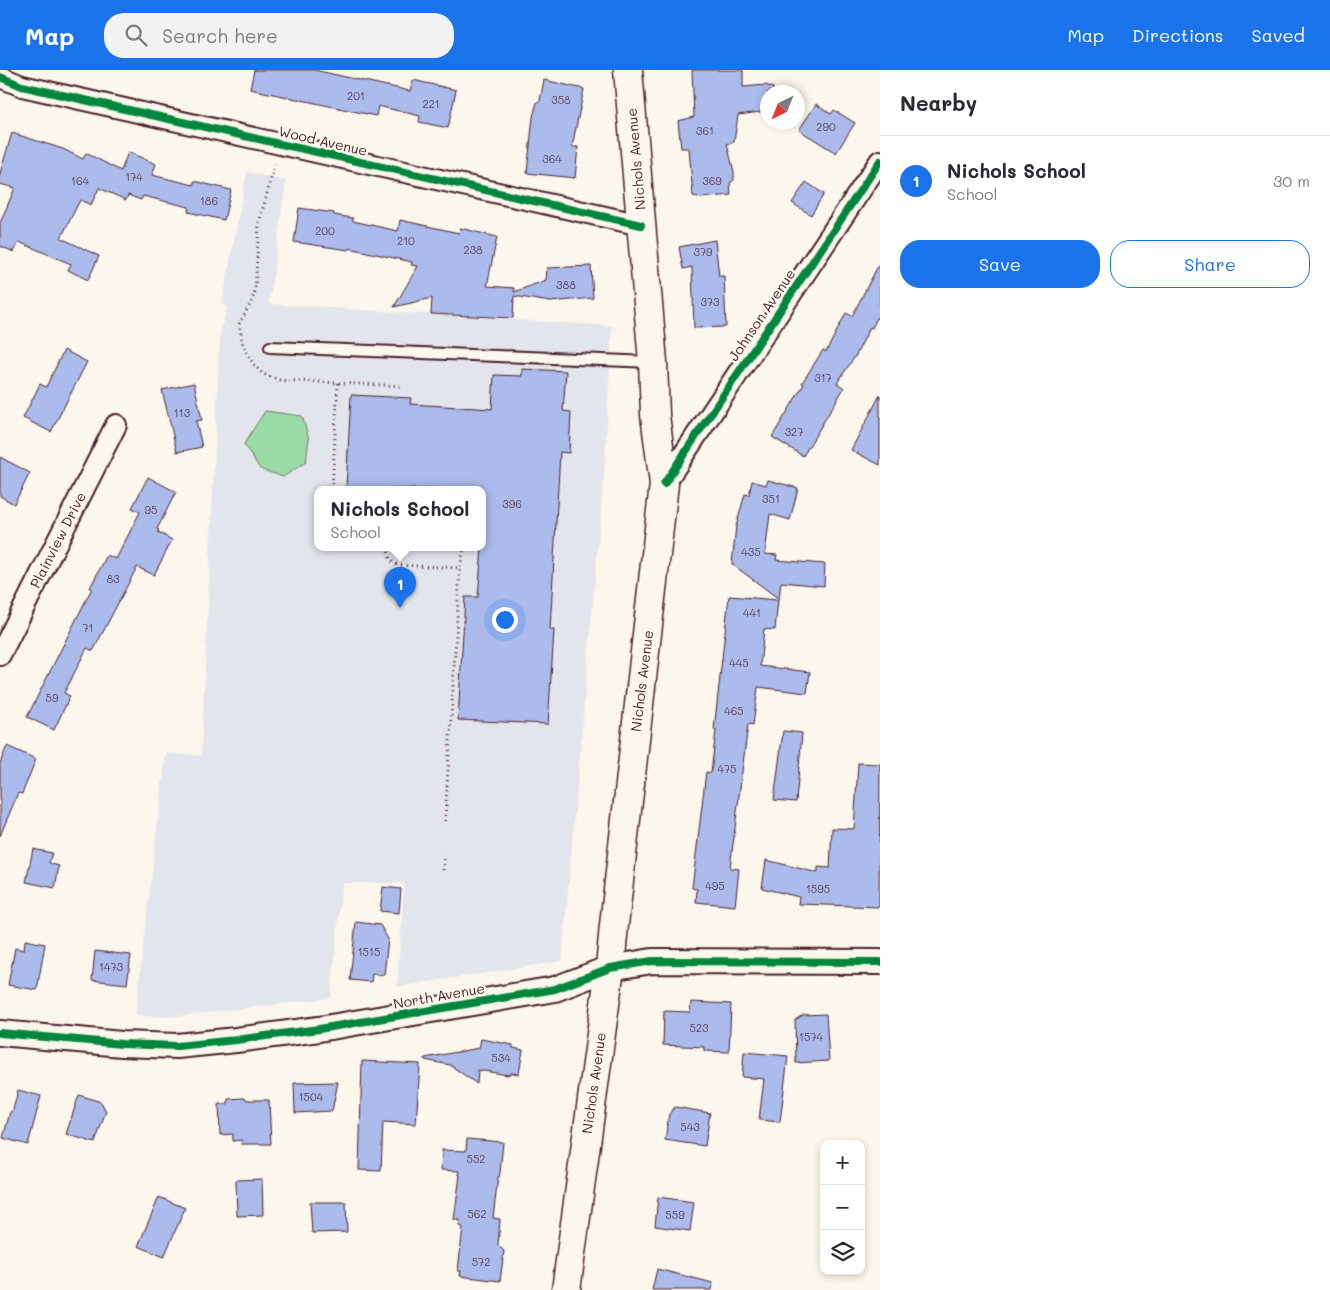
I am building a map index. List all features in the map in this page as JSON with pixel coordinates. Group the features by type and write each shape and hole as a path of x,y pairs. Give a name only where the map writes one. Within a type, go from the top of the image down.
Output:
{"main road":[{"name":"Nichols Avenue","path":"566,1290 610,968 664,484 656,415 628,70"}],"street":[{"name":"Wood Avenue","path":"0,77 22,86 641,225"},
{"name":"Johnson Avenue","path":"664,484 880,161"},
{"name":"Plainview Drive","path":"0,654 116,425"},
{"name":"North Avenue","path":"0,1033 122,1044 177,1046 319,1029 555,989 610,968 652,961 880,962"}],"lane":[{"path":"270,347 653,362"}],"path":[{"path":"276,160 259,223 255,292 239,324 240,338 253,364 270,378 280,380 402,386"},
{"path":"332,486 338,383"},
{"path":"388,551 392,561 398,565 460,568"},
{"path":"445,822 460,568 463,551"},
{"path":"443,870 444,855"}],"shaded area":[{"path":"247,172 286,181 269,304 612,326 605,463 562,961 397,987 404,883 342,883 331,998 170,1017 135,1016 166,753 201,756 220,334 227,307 222,304"}],"green space":[{"path":"265,411 302,416 309,439 306,462 283,477 260,469 244,444"}],"building":[{"path":"254,70 314,70 410,91 413,80 456,90 448,128 419,122 420,116 378,106 376,116 250,89"},
{"path":"692,70 743,70 743,87 760,86 760,112 738,115 734,142 727,144 734,172 734,180 730,183 731,195 701,198 693,196 689,148 681,148 678,121 694,117"},
{"path":"544,80 584,89 572,147 578,147 575,178 527,173 533,117 537,102 540,101"},
{"path":"816,104 831,114 834,110 855,123 836,153 799,130 805,130 805,121"},
{"path":"12,133 63,149 83,159 86,153 121,171 128,152 156,164 152,175 194,185 194,181 231,190 224,220 188,212 189,207 143,196 141,200 128,195 126,200 99,188 91,205 80,200 61,238 99,256 88,280 68,270 71,264 19,242 14,252 0,246 0,223 15,188 0,184 0,173"},
{"path":"806,182 824,194 811,215 792,203"},
{"path":"299,208 334,213 334,215 353,218 353,221 398,231 400,220 459,233 460,228 497,237 487,286 514,288 514,292 546,280 547,268 591,266 593,298 550,302 514,296 513,318 431,314 432,298 394,307 418,266 411,265 412,262 349,248 349,250 294,242"},
{"path":"715,240 719,276 724,276 726,327 694,328 692,267 683,269 679,247"},
{"path":"880,262 880,312 856,355 837,383 844,388 803,456 772,437 804,384 802,383 823,350 826,352 846,313 852,316"},
{"path":"64,350 87,362 51,432 23,418 40,384 46,387"},
{"path":"522,369 566,371 563,411 571,412 569,453 560,452 550,630 554,630 548,724 458,720 465,597 478,597 482,551 486,551 486,486 346,486 351,395 411,398 410,404 492,409 494,375 522,376"},
{"path":"194,383 202,420 196,421 202,447 177,452 162,390"},
{"path":"880,395 880,465 851,450"},
{"path":"0,457 30,473 14,504 0,496"},
{"path":"148,477 176,492 157,529 159,530 158,532 172,540 154,575 137,567 93,651 87,648 64,693 70,696 54,730 27,717 107,555 116,559 140,512 132,508"},
{"path":"768,480 798,488 790,520 770,514 765,554 777,555 776,560 825,564 824,586 781,582 779,599 732,564 736,526 745,494 749,495 752,481 766,485"},
{"path":"729,596 778,600 775,630 764,629 760,666 810,672 807,693 758,687 753,725 748,724 730,868 739,869 735,906 696,902 697,889 692,888 706,772 711,773"},
{"path":"783,731 802,733 796,802 774,800"},
{"path":"7,746 36,759 22,794 18,793 0,836 0,763"},
{"path":"858,763 880,764 879,907 798,904 799,897 762,888 766,860 818,873 818,867 830,868 832,828 854,829"},
{"path":"33,849 52,853 49,863 59,866 55,888 26,882"},
{"path":"383,887 401,889 399,913 380,911"},
{"path":"356,922 380,925 388,939 384,975 372,974 371,982 350,980"},
{"path":"25,940 45,944 37,990 8,985 15,948 24,950"},
{"path":"95,951 131,955 127,984 92,980"},
{"path":"691,1002 731,1004 729,1052 704,1051 704,1047 663,1045 664,1011 690,1012"},
{"path":"826,1014 829,1061 796,1063 795,1020 803,1015"},
{"path":"481,1039 513,1045 513,1048 523,1050 519,1074 511,1073 508,1075 478,1070 477,1084 450,1065 425,1060 425,1058 479,1048"},
{"path":"744,1052 788,1056 780,1122 759,1120 764,1079 742,1077"},
{"path":"362,1061 420,1064 416,1124 383,1122 381,1171 359,1170"},
{"path":"338,1082 332,1111 295,1113 294,1083"},
{"path":"18,1090 41,1096 28,1145 3,1138"},
{"path":"79,1095 101,1102 106,1111 95,1143 66,1134"},
{"path":"244,1098 248,1100 269,1100 271,1144 241,1144 242,1140 233,1141 233,1134 220,1135 219,1104 228,1104 228,1099"},
{"path":"675,1107 710,1113 705,1146 665,1140 669,1114"},
{"path":"467,1139 503,1142 493,1218 500,1219 498,1245 504,1251 500,1281 460,1276 461,1271 458,1271 463,1227 459,1226 460,1220 454,1220 460,1175 458,1174 459,1171 441,1170 442,1150 466,1151"},
{"path":"262,1179 263,1215 237,1216 236,1180"},
{"path":"159,1197 185,1208 164,1257 138,1246"},
{"path":"658,1197 694,1202 690,1231 655,1226"},
{"path":"310,1202 346,1202 347,1232 312,1233"},
{"path":"657,1269 713,1283 712,1290 652,1290"}],"cycle path":[{"path":"0,77 22,86 641,225"},
{"path":"664,484 880,161"},
{"path":"0,1033 122,1044 177,1046 319,1029 555,989 610,968 652,961 880,962"}],"place":[{"name":"Nichols School","path":"400,608"}]}
